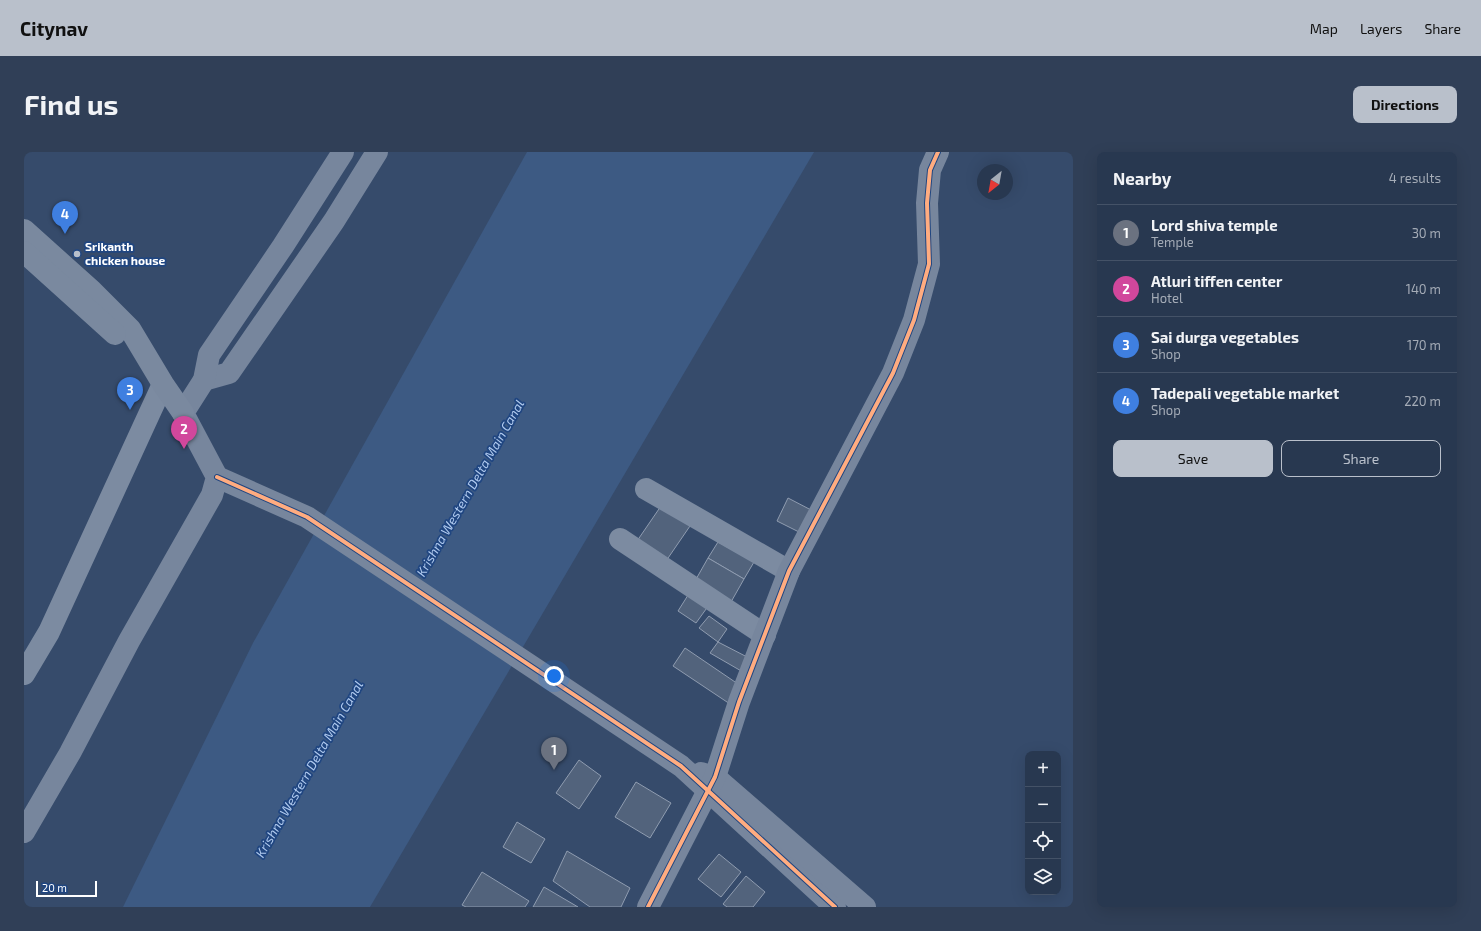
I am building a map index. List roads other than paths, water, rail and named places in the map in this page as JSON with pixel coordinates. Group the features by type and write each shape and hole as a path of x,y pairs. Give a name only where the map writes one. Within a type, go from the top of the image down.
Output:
{"main road":[{"path":"24,230 92,291 130,329 139,346 183,413"},
{"path":"24,252 122,340 139,346"}],"street":[{"path":"343,152 283,246 209,355 204,380 183,413 218,477 307,517 681,766 711,784 864,907"},
{"path":"204,380 229,373 330,227 377,152"},
{"path":"648,907 711,784 789,571 893,374 914,320 929,264 927,203 930,170 938,152"},
{"path":"24,674 48,632 163,384"},
{"path":"24,832 70,753 129,641 195,528 212,495 218,477"},
{"path":"646,489 789,571"},
{"path":"620,539 765,634"},
{"path":"711,784 835,907"}],"water":[{"name":"Krishna Western Delta Main Canal","path":"527,152 814,152 370,907 123,907 253,643"}],"place":[{"name":"Tadepali vegetable market","path":"65,234"},
{"name":"Srikanth chicken house","path":"77,254"},
{"name":"Sai durga vegetables","path":"130,410"},
{"name":"Atluri tiffen center","path":"184,449"},
{"name":"Lord shiva temple","path":"554,770"}]}
